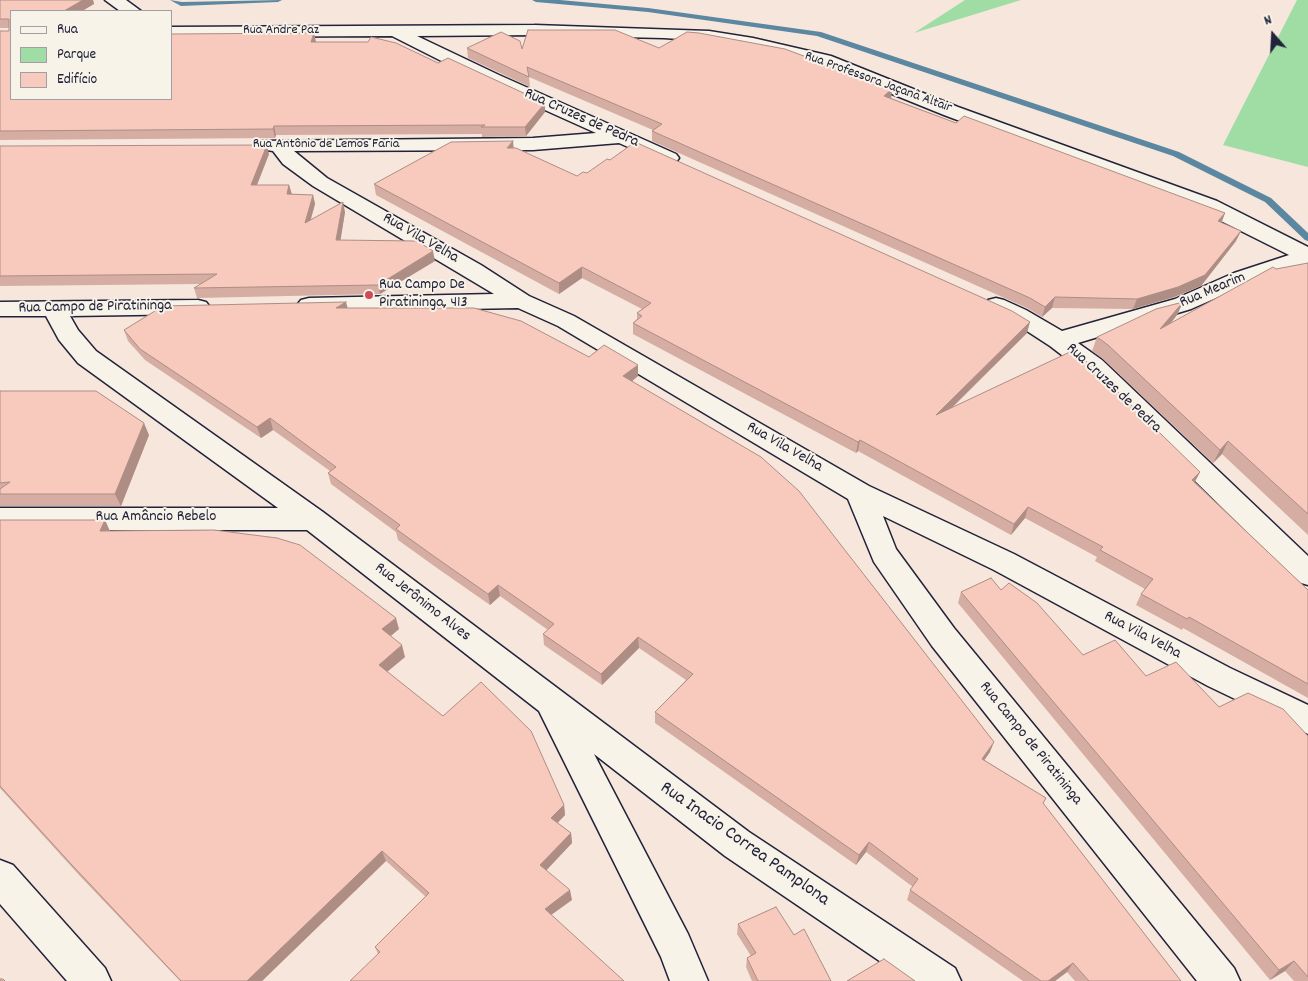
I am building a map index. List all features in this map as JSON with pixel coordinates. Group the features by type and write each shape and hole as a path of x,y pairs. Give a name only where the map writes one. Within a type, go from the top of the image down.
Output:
{"street":[{"path":"114,0 130,10"},
{"name":"Rua Andre Paz","path":"172,32 391,31"},
{"name":"Rua Cruzes de Pedra","path":"391,31 685,166"},
{"name":"Rua Professora Jaçanã Altair","path":"391,31 664,33 754,42 824,60 951,111 1209,206 1260,230 1308,256"},
{"name":"Rua Antônio de Lemos Faria","path":"249,146 533,144 622,137"},
{"name":"Rua Vila Velha","path":"279,145 290,160 302,170 473,270 521,301 566,321 859,493 1004,562 1219,677 1308,720"},
{"name":"Rua Mearim","path":"1059,340 1134,320 1184,304 1242,278 1308,256"},
{"name":"Rua Cruzes de Pedra","path":"974,295 1018,315 1059,340 1093,366 1308,574"},
{"path":"288,305 521,301"},
{"name":"Rua Campo de Piratininga","path":"0,309 55,310 219,306"},
{"name":"Rua Jerônimo Alves","path":"55,310 68,334 87,357 313,519 551,702 675,948 689,981"},
{"name":"Rua Campo de Piratininga","path":"859,493 884,554 943,637 1221,981"},
{"name":"Rua Amâncio Rebelo","path":"0,519 166,517 313,519"},
{"name":"Rua Inacio Correa Pamplona","path":"551,702 737,844 942,981"},
{"path":"0,877 92,981"}],"green space":[{"path":"965,0 1021,0 914,33"},
{"path":"1297,0 1308,0 1308,167 1223,145"}],"building":[{"path":"0,0 83,0 66,10 10,10 10,100 172,100 172,34 314,33 311,42 368,42 371,37 396,43 438,63 448,58 545,103 525,127 481,127 485,125 274,126 273,129 0,131 0,31 9,31 9,19 0,19"},
{"path":"528,30 615,30 659,48 687,32 785,49 892,89 884,96 956,123 964,116 1225,213 1218,221 1241,231 1205,275 1178,287 1137,299 1055,297 1045,307 1030,298 652,131 662,124 527,67 529,77 467,48 501,32 520,41 522,49"},
{"path":"513,141 507,148 516,148 577,176 583,172 587,173 607,159 610,160 635,142 1012,311 1030,322 936,415 1072,351 1087,362 1200,472 1192,480 1308,590 1308,684 1189,617 1187,619 1141,594 1153,579 1100,550 1103,547 1028,507 1014,524 860,440 858,442 633,323 642,316 637,313 651,303 582,267 559,283 374,184 451,142"},
{"path":"267,145 251,185 289,185 287,194 313,195 305,223 343,202 336,240 417,241 433,251 378,285 194,288 217,274 0,276 0,146"},
{"path":"1308,263 1308,514 1228,441 1220,450 1108,345 1097,337 1156,309 1183,302 1160,329 1273,267 1276,269"},
{"path":"346,302 336,308 474,308 521,321 589,357 604,345 638,365 623,376 761,457 799,491 994,742 982,759 1046,798 1043,803 1181,981 1089,981 1073,963 1048,981 1041,981 910,890 918,879 869,842 859,855 655,712 693,674 638,637 601,674 543,634 554,624 498,585 488,594 396,529 400,525 328,473 336,467 270,418 257,427 140,349 124,330 163,306"},
{"path":"0,391 96,391 144,423 115,494 0,494 0,489 10,482 0,483"},
{"path":"0,520 105,520 100,531 214,530 277,538 300,545 396,618 382,629 402,645 379,665 443,716 481,682 531,731 564,805 551,818 571,833 540,865 570,890 545,909 624,981 350,981 380,952 375,947 429,893 382,851 247,981 181,981 0,786"},
{"path":"991,578 1001,590 1009,583 1037,603 1083,655 1115,640 1146,676 1176,662 1219,707 1248,693 1283,709 1308,736 1308,977 1294,961 1279,970 961,592"},
{"path":"776,907 794,935 804,929 831,981 758,981 747,958 756,953 738,924"},
{"path":"884,959 915,981 847,981"}],"waterway":[{"path":"174,0 181,4 278,0"},
{"path":"536,0 648,10 818,34 1176,154 1268,200 1308,238"}],"place":[{"name":"Rua Campo De Piratininga, 413","path":"369,295"}]}
